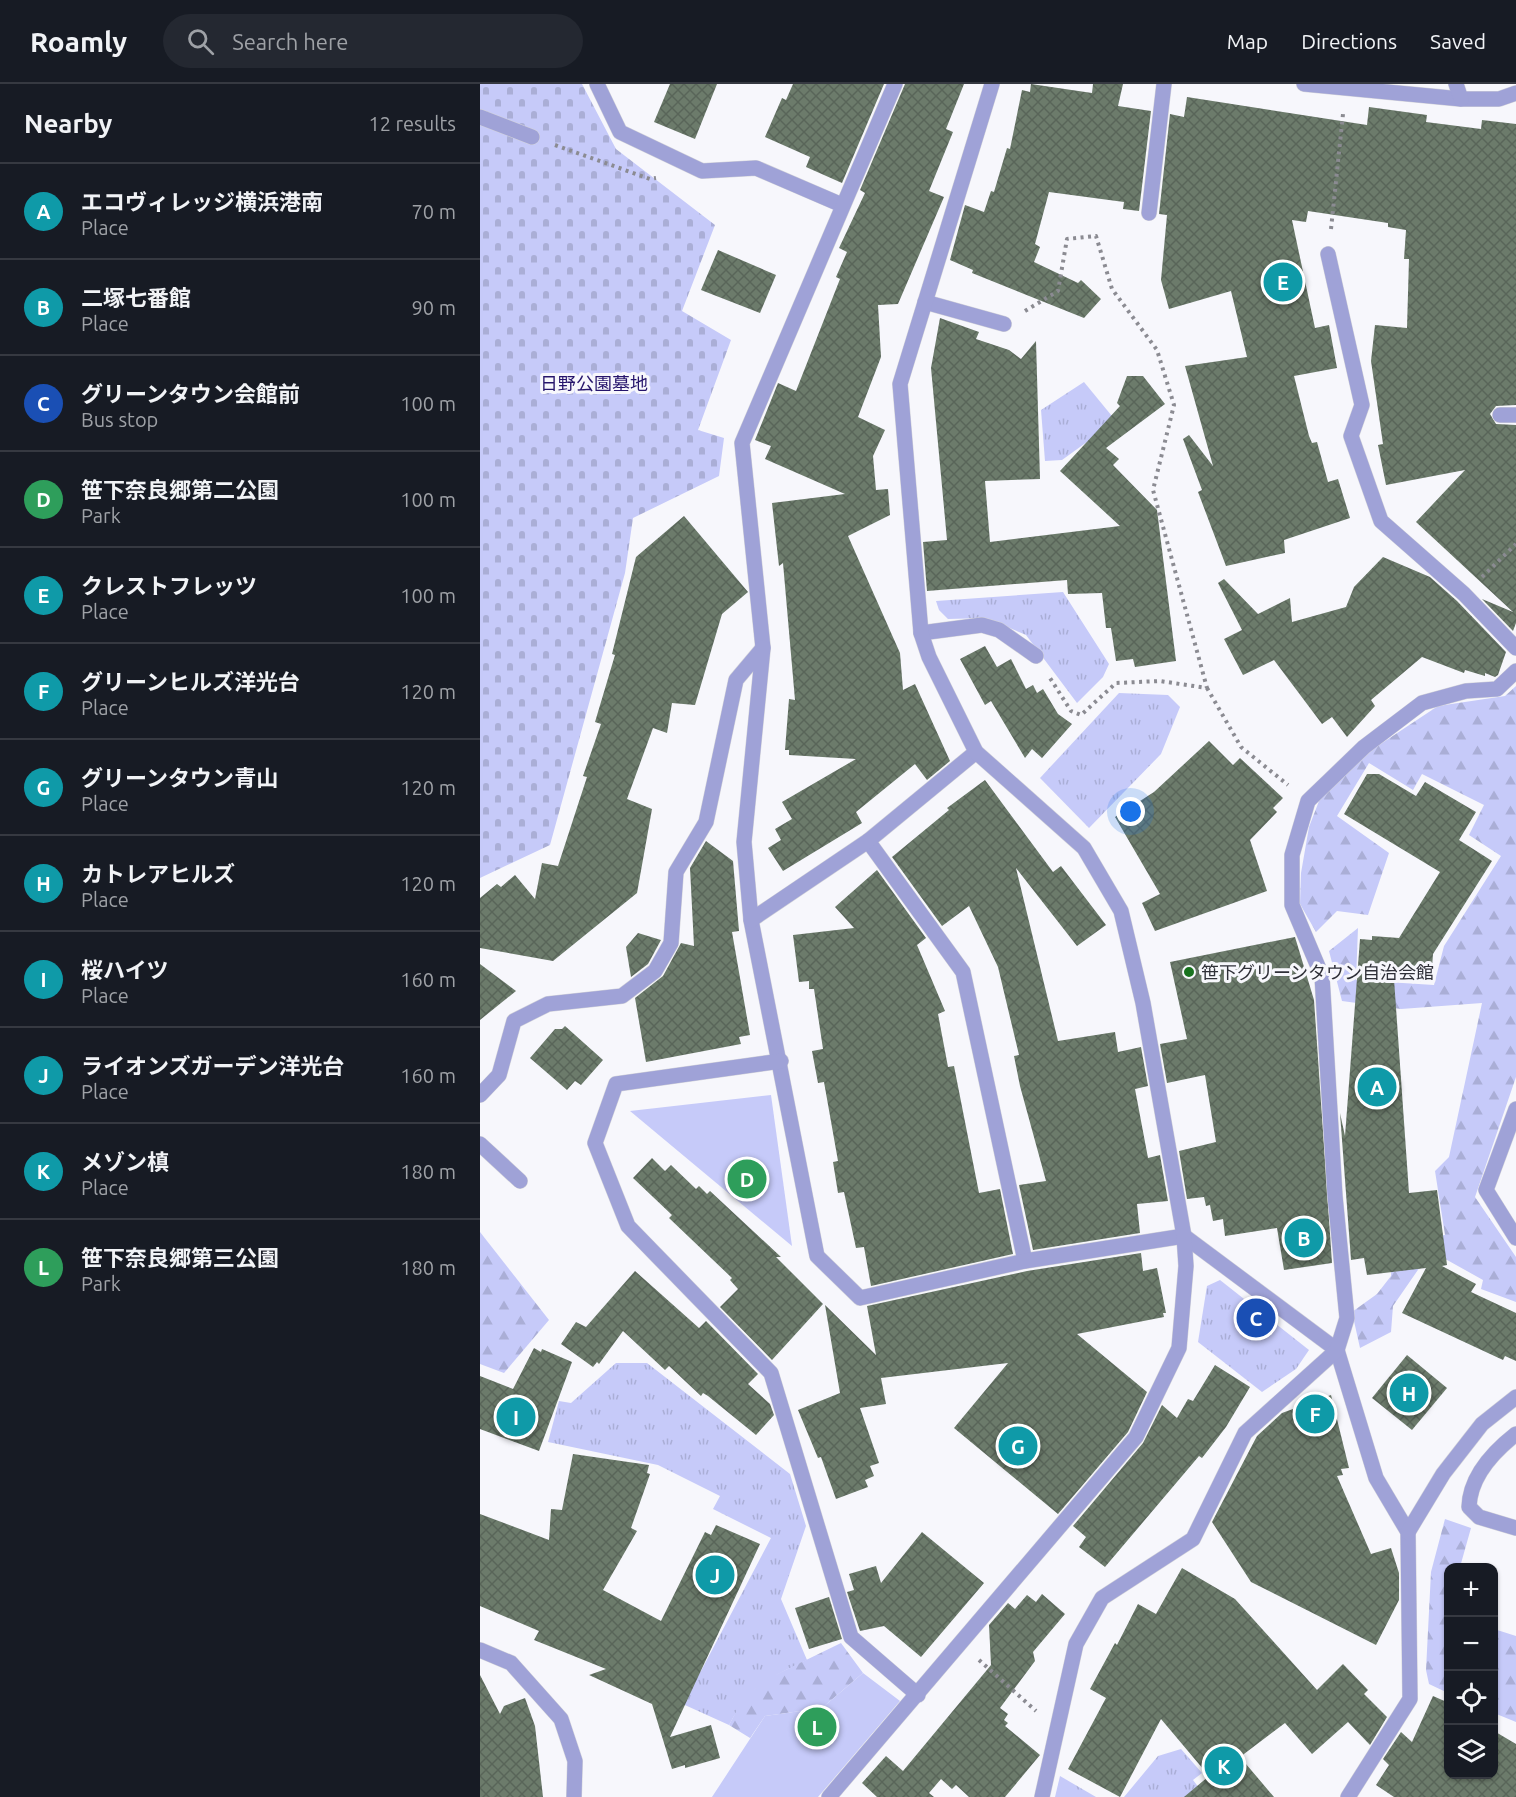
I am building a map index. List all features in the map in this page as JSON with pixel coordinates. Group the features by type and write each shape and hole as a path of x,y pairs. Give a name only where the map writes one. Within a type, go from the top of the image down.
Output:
{"street":[{"path":"597,84 620,132 702,171 756,168 842,205"},
{"path":"895,84 742,443 763,648 744,842 751,920 781,1061 818,1256 860,1298 1025,1261 1184,1236 1337,1350 1376,1478 1408,1532 1410,1699 1348,1797"},
{"path":"829,1797 1136,1437 1179,1348 1186,1266 1184,1236 1143,1003 1121,911 1084,848 976,752 929,657 921,633 900,384 992,84"},
{"path":"1149,213 1164,84"},
{"path":"1304,84 1345,90 1458,91 1499,99 1516,93"},
{"path":"480,117 532,137"},
{"path":"1328,254 1362,405 1351,436 1381,521 1464,594 1516,648"},
{"path":"924,302 1004,324"},
{"path":"1500,415 1516,415"},
{"path":"921,633 982,625 999,630 1036,657"},
{"path":"480,1095 499,1075 514,1021 548,1004 622,996 655,971 671,943 676,873 706,822 736,680 763,648"},
{"path":"1042,1797 1076,1644 1102,1598 1192,1539 1245,1433 1337,1350 1347,1318 1335,1196 1322,976 1292,905 1292,855 1308,801 1364,747 1422,703 1466,691 1497,689 1516,671"},
{"path":"751,920 868,842 976,752"},
{"path":"868,842 963,972 1025,1261"},
{"path":"781,1061 616,1084 595,1143 628,1226 771,1373 851,1637 918,1695"},
{"path":"1516,1108 1486,1190 1516,1238"},
{"path":"480,1144 520,1181"},
{"path":"1408,1532 1443,1474 1482,1424 1516,1397"},
{"path":"1516,1434 1484,1465 1469,1490 1469,1507 1479,1517 1516,1528"},
{"path":"480,1650 511,1663 561,1719 575,1761 574,1797"}],"path":[{"path":"1328,254 1345,90"},
{"path":"532,137 650,179 659,177"},
{"path":"1004,324 1058,291 1067,240 1096,236 1112,289 1157,351 1174,405 1153,490 1207,688 1241,747 1308,801"},
{"path":"1464,594 1516,544"},
{"path":"1036,657 1071,711 1081,715 1116,683 1160,681 1207,688"},
{"path":"961,1644 1057,1730"}],"green space":[{"name":"日野公園墓地","path":"480,84 582,84 616,149 715,225 682,311 731,340 698,430 724,438 719,476 633,518 625,573 550,845 480,878"},
{"path":"1084,382 1116,421 1062,460 1045,461 1041,410"},
{"path":"1063,592 1109,664 1103,677 1077,703 1026,635 986,618 948,619 939,610 936,601"},
{"path":"1516,686 1516,1077 1475,1197 1516,1257 1516,1302 1481,1289 1483,1280 1431,1251 1393,1306 1391,1332 1360,1348 1352,1312 1377,1294 1391,1276 1392,1257 1415,1238 1445,1235 1435,1171 1449,1157 1482,1003 1401,1009 1342,1001 1329,951 1358,928 1356,980 1434,985 1444,946 1501,856 1469,835 1484,805 1422,774 1413,790 1369,763 1337,816 1389,853 1368,915 1337,911 1316,932 1300,904 1301,873 1309,827 1319,801 1367,753 1438,706 1505,696"},
{"path":"1119,693 1168,695 1180,707 1161,754 1089,828 1040,778"},
{"path":"771,1095 792,1246 630,1111"},
{"path":"480,1232 549,1320 504,1373 480,1364"},
{"path":"1220,1280 1309,1350 1296,1369 1262,1392 1198,1342 1207,1286"},
{"path":"616,1363 647,1363 790,1474 806,1526 781,1599 807,1660 761,1685 745,1700 729,1725 676,1701 701,1671 771,1538 713,1509 720,1496 658,1465 548,1442 559,1401 571,1403"},
{"path":"1445,1519 1471,1528 1461,1563 1444,1563 1444,1691 1429,1684 1426,1670 1431,1572"},
{"path":"1498,1630 1516,1636 1516,1722 1498,1715"},
{"path":"841,1643 863,1673 822,1708 765,1716 750,1738 729,1725 743,1699 765,1680"},
{"path":"863,1673 900,1701 818,1797 712,1797 765,1716 822,1708"},
{"path":"1181,1749 1202,1773 1193,1780 1206,1797 1124,1797 1158,1756"},
{"path":"1060,1776 1096,1797 1055,1797"}],"building":[{"path":"670,84 717,84 695,139 654,122"},
{"path":"793,84 884,84 842,183 806,167 810,157 765,137 782,98 786,100"},
{"path":"905,84 964,84 946,129 953,132 929,191 944,197 898,304 878,305 881,357 858,417 885,430 873,456 876,490 888,489 890,515 848,536 900,653 903,690 915,684 950,761 927,780 915,764 856,812 862,823 783,871 768,848 781,840 775,829 792,819 782,802 856,759 789,755 789,750 785,750 789,699 795,700 783,563 779,566 772,503 845,494 765,459 771,446 755,440 778,383 796,391 840,279 836,277 847,252 839,248 865,193 860,190"},
{"path":"1031,84 1092,93 1093,84 1123,84 1118,106 1151,111 1139,211 1123,209 1124,202 1049,192 1035,244 1040,247 1034,262 1078,283 1081,280 1101,299 1084,318 972,273 973,270 950,260 965,205 984,212 991,191 994,192 1007,148 1010,149 1022,90 1030,92"},
{"path":"1187,97 1367,125 1369,107 1427,115 1426,122 1481,129 1482,120 1516,124 1516,405 1496,406 1490,414 1496,424 1516,425 1516,623 1513,631 1482,599 1513,612 1416,522 1465,470 1386,485 1378,445 1383,444 1371,361 1375,325 1407,328 1409,259 1404,259 1406,230 1388,227 1388,223 1308,211 1306,222 1292,220 1315,328 1329,325 1337,368 1294,376 1309,436 1312,443 1317,442 1328,482 1338,479 1350,518 1284,540 1285,553 1226,566 1198,492 1202,490 1183,439 1189,435 1213,466 1185,366 1247,357 1231,291 1169,309 1161,280 1167,215 1159,214 1170,114 1184,117"},
{"path":"718,250 776,275 760,313 701,290"},
{"path":"940,318 979,332 976,339 1009,350 1021,359 1036,341 1040,479 985,481 990,542 1120,526 1060,471 1120,406 1117,403 1127,376 1143,376 1165,404 1106,448 1119,459 1113,465 1157,510 1176,661 1135,667 1133,659 1116,661 1111,628 1106,628 1102,593 1068,594 1067,580 927,591 923,542 947,540 931,368"},
{"path":"684,516 748,592 722,614 695,705 672,703 667,733 653,728 627,799 652,809 637,893 553,961 480,948 480,898 497,884 501,887 515,875 535,899 542,863 558,866 587,777 583,776 601,724 595,722 615,655 612,654 636,557"},
{"path":"1383,557 1430,577 1457,601 1506,652 1498,675 1495,677 1465,670 1464,673 1422,657 1371,700 1375,706 1347,737 1332,717 1322,724 1274,660 1243,675 1224,639 1242,630 1218,583 1224,579 1258,614 1290,598 1292,622 1346,607 1354,587"},
{"path":"985,646 997,667 1011,659 1026,689 1033,685 1037,693 1043,689 1058,714 1072,724 1042,758 1032,749 1025,758 991,701 985,705 960,659"},
{"path":"1209,741 1233,765 1240,758 1283,798 1273,808 1277,812 1250,840 1267,891 1155,931 1142,903 1160,894 1115,817 1154,792"},
{"path":"1367,774 1379,774 1416,796 1425,782 1476,812 1459,840 1492,861 1433,954 1431,982 1394,979 1409,1193 1437,1190 1447,1265 1442,1266 1476,1284 1471,1292 1516,1313 1516,1361 1505,1356 1503,1360 1402,1313 1426,1268 1367,1275 1364,1258 1351,1260 1340,1113 1345,1136 1360,939 1372,940 1372,936 1399,938 1440,872 1344,814"},
{"path":"985,780 1053,872 1061,866 1106,925 1077,946 1016,868 1058,1041 1115,1032 1118,1052 1141,1047 1148,1086 1135,1089 1148,1158 1160,1155 1168,1201 1137,1204 1140,1233 1033,1250 1019,1185 1046,1181 1020,1086 1014,1056 1019,1055 998,967 969,906 942,926 892,857 949,810 947,808"},
{"path":"706,841 733,861 739,931 732,932 750,1035 739,1037 741,1044 646,1062 635,998 663,976 681,943 694,946 690,868"},
{"path":"877,870 926,938 917,945 945,1011 938,1014 948,1067 954,1066 979,1193 1000,1189 1013,1254 871,1286 864,1247 856,1248 844,1192 838,1193 833,1162 838,1161 824,1082 818,1083 812,1051 823,1049 814,989 809,989 809,981 799,982 793,935 854,928 835,907"},
{"path":"638,933 661,940 648,964 631,977 626,947"},
{"path":"1295,937 1314,1000 1332,1263 1284,1270 1277,1228 1225,1236 1223,1219 1213,1221 1210,1205 1206,1206 1204,1197 1187,1199 1179,1151 1216,1142 1205,1075 1167,1083 1160,1044 1187,1039 1170,962"},
{"path":"480,964 516,991 480,1020"},
{"path":"565,1026 603,1060 581,1085 575,1081 567,1090 530,1058 555,1029 562,1029"},
{"path":"652,1158 665,1171 671,1165 696,1189 699,1186 707,1194 710,1191 781,1257 776,1257 823,1304 772,1360 720,1307 738,1289 730,1280 732,1278 669,1218 672,1215 633,1178"},
{"path":"1141,1253 1143,1271 1157,1268 1166,1313 1163,1313 1164,1317 1077,1334 1147,1392 1128,1432 1058,1514 954,1428 1008,1363 881,1378 886,1404 860,1408 879,1463 870,1466 874,1476 865,1480 868,1487 836,1499 821,1457 818,1458 798,1410 840,1393 825,1305 876,1355 867,1306 1027,1271"},
{"path":"635,1271 699,1328 706,1321 758,1374 748,1384 770,1404 774,1415 756,1435 708,1396 703,1393 701,1396 669,1366 665,1370 623,1331 599,1364 597,1362 593,1367 561,1344 576,1322 586,1327"},
{"path":"534,1348 541,1352 542,1349 572,1362 539,1451 480,1429 480,1376 513,1389"},
{"path":"1407,1355 1447,1388 1412,1430 1372,1398"},
{"path":"1215,1365 1250,1387 1226,1427 1202,1458 1199,1456 1105,1567 1079,1547 1086,1537 1073,1526 1143,1443 1162,1405 1177,1418 1188,1399 1193,1401"},
{"path":"1331,1395 1349,1468 1341,1469 1343,1475 1337,1476 1371,1554 1391,1548 1399,1573 1399,1600 1376,1645 1251,1582 1212,1522 1257,1436 1282,1413"},
{"path":"573,1454 649,1465 647,1473 650,1474 631,1528 637,1531 603,1590 661,1621 705,1532 711,1535 716,1525 760,1544 670,1737 711,1725 720,1758 685,1768 685,1765 672,1769 652,1704 589,1675 606,1669 534,1640 539,1631 480,1606 480,1514 549,1540 551,1509 562,1510"},
{"path":"922,1532 984,1583 921,1657 884,1626 860,1631 847,1592 854,1590 849,1574 876,1566 881,1583"},
{"path":"1182,1568 1235,1599 1317,1690 1343,1664 1368,1690 1364,1694 1387,1717 1370,1745 1348,1722 1312,1754 1285,1723 1240,1757 1274,1797 1184,1797 1209,1776 1161,1719 1120,1797 1068,1769 1106,1698 1090,1689 1115,1643 1117,1645 1138,1604 1156,1614"},
{"path":"1042,1594 1065,1614 1033,1652 1035,1661 1000,1708 1008,1714 1004,1720 1008,1723 1005,1726 1040,1755 1005,1797 969,1797 956,1785 952,1789 941,1779 929,1793 934,1797 877,1797 862,1783 886,1756 903,1771 991,1665 989,1625 1008,1603 1015,1609 1027,1595 1036,1602"},
{"path":"829,1597 842,1639 809,1649 795,1608"},
{"path":"480,1675 500,1714 504,1706 525,1698 535,1726 543,1797 480,1797"},
{"path":"1433,1696 1444,1701 1444,1779 1498,1779 1498,1733 1516,1744 1516,1797 1394,1797 1376,1785 1389,1765 1383,1759 1401,1732 1412,1742"}],"place":[{"name":"クレストフレッツ","path":"1283,282"},
{"name":"笹下グリーンタウン自治会館","path":"1189,972"},
{"name":"エコヴィレッジ横浜港南","path":"1377,1087"},
{"name":"笹下奈良郷第二公園","path":"747,1179"},
{"name":"二塚七番館","path":"1304,1238"},
{"name":"グリーンタウン会館前","path":"1256,1318"},
{"name":"カトレアヒルズ","path":"1409,1393"},
{"name":"グリーンヒルズ洋光台","path":"1315,1414"},
{"name":"桜ハイツ","path":"516,1417"},
{"name":"グリーンタウン青山","path":"1018,1446"},
{"name":"ライオンズガーデン洋光台","path":"715,1575"},
{"name":"笹下奈良郷第三公園","path":"817,1727"},
{"name":"メゾン槙","path":"1224,1766"}]}
